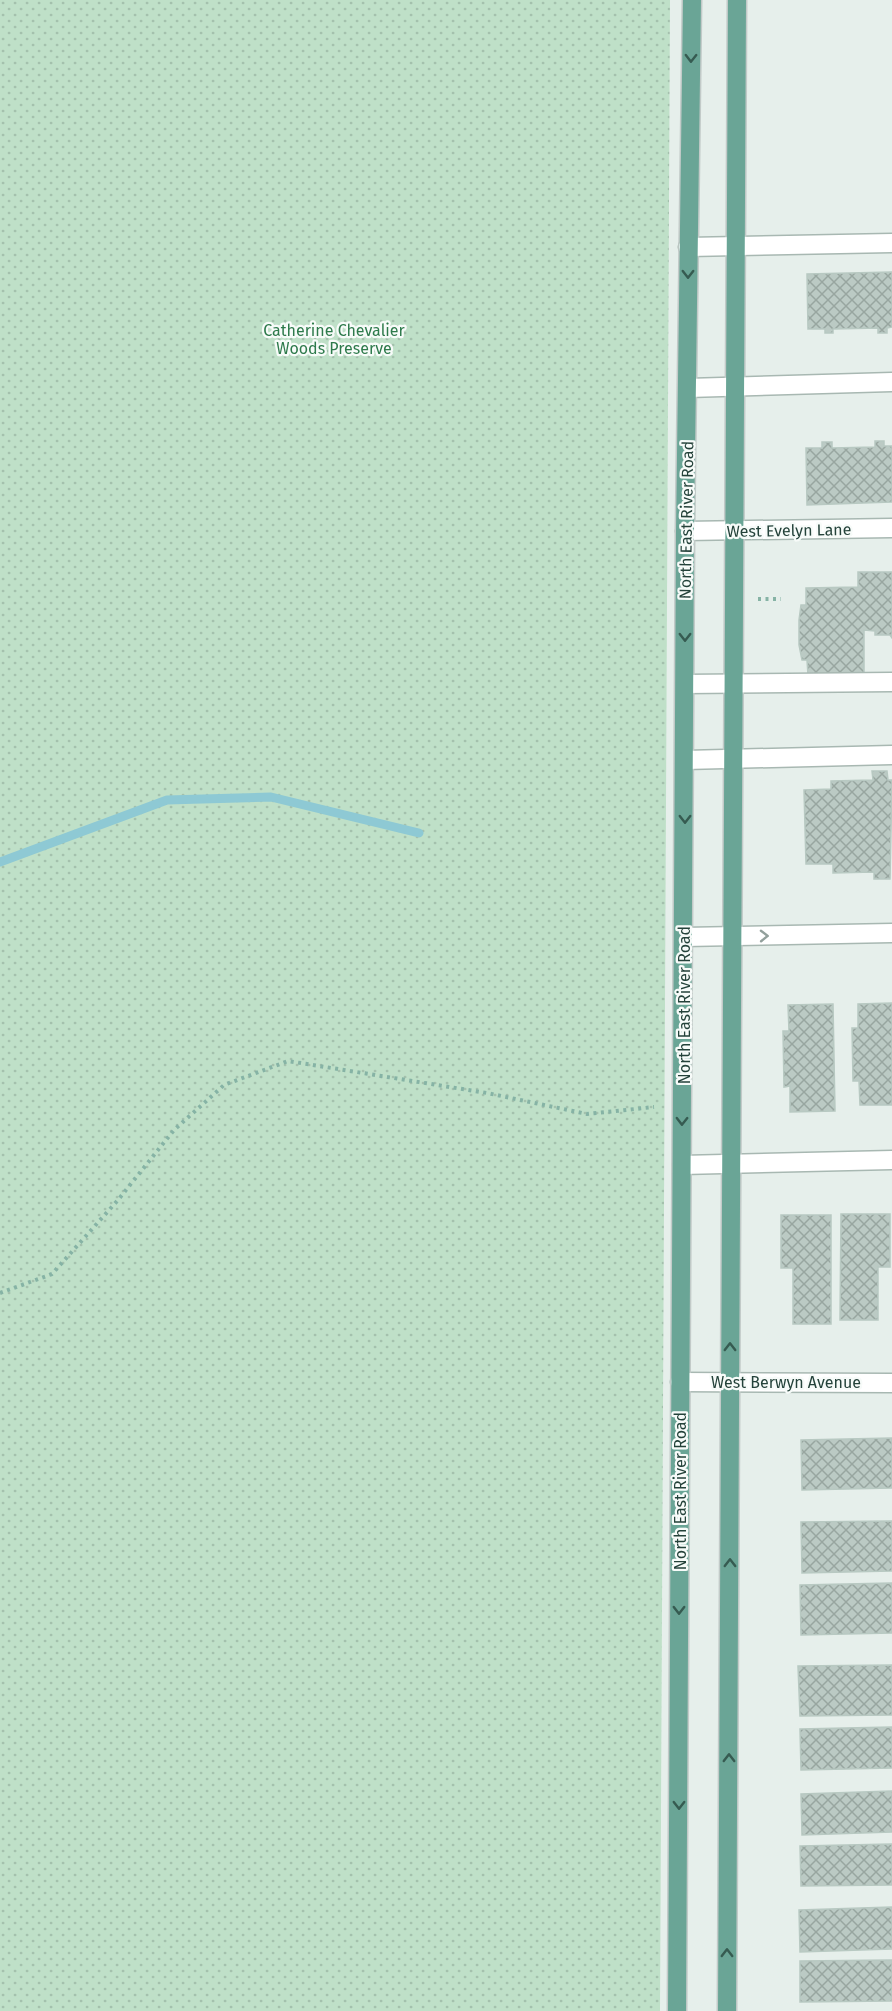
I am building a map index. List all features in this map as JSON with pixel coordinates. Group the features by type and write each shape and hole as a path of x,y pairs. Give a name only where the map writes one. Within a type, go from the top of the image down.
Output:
{"main road":[{"name":"North East River Road","path":"676,2011 685,531 692,0"},
{"path":"727,2011 737,0"}],"street":[{"path":"688,247 892,243"},
{"path":"688,388 892,382"},
{"name":"West Evelyn Lane","path":"685,531 892,528"},
{"path":"685,684 892,682"},
{"path":"685,760 892,755"},
{"path":"684,937 892,933"},
{"path":"682,1165 892,1160"},
{"name":"West Berwyn Avenue","path":"680,1382 892,1383"}],"path":[{"path":"755,608 755,599 781,599"},
{"path":"0,1293 52,1274 118,1200 174,1130 224,1085 288,1061 487,1093 587,1114 654,1107"}],"green space":[{"name":"Catherine Chevalier Woods Preserve","path":"0,0 670,0 660,2011 0,2011"}],"building":[{"path":"892,272 892,327 887,328 887,333 878,333 878,328 833,329 833,333 825,333 825,329 808,329 807,274"},
{"path":"875,441 884,441 884,446 892,446 892,502 807,505 806,448 822,448 822,442 832,442 832,448 875,447"},
{"path":"858,572 892,572 892,638 890,635 875,635 875,631 864,630 864,673 808,675 807,660 802,660 799,645 799,620 801,605 806,605 806,588 858,587"},
{"path":"872,771 887,771 888,780 892,780 890,879 874,879 874,872 833,873 833,864 806,864 804,790 831,789 831,781 873,780"},
{"path":"892,1003 892,1105 860,1105 859,1081 853,1081 852,1028 858,1028 858,1004"},
{"path":"833,1004 835,1111 790,1112 790,1086 784,1087 783,1031 789,1031 788,1005"},
{"path":"841,1214 890,1214 890,1267 878,1267 878,1320 840,1320"},
{"path":"781,1215 831,1215 831,1324 793,1324 793,1268 781,1268"},
{"path":"892,1438 892,1488 802,1490 801,1440"},
{"path":"892,1521 892,1571 802,1573 801,1522"},
{"path":"892,1583 892,1633 801,1635 800,1585"},
{"path":"892,1665 892,1715 800,1716 798,1666"},
{"path":"892,1727 892,1768 801,1770 800,1729"},
{"path":"892,1791 892,1832 802,1835 801,1794"},
{"path":"892,1844 892,1885 801,1886 800,1846"},
{"path":"892,1907 892,1949 800,1952 799,1910"},
{"path":"892,1960 892,2001 800,2002 800,1961"}],"waterway":[{"path":"0,862 167,800 271,797 419,833"}]}
